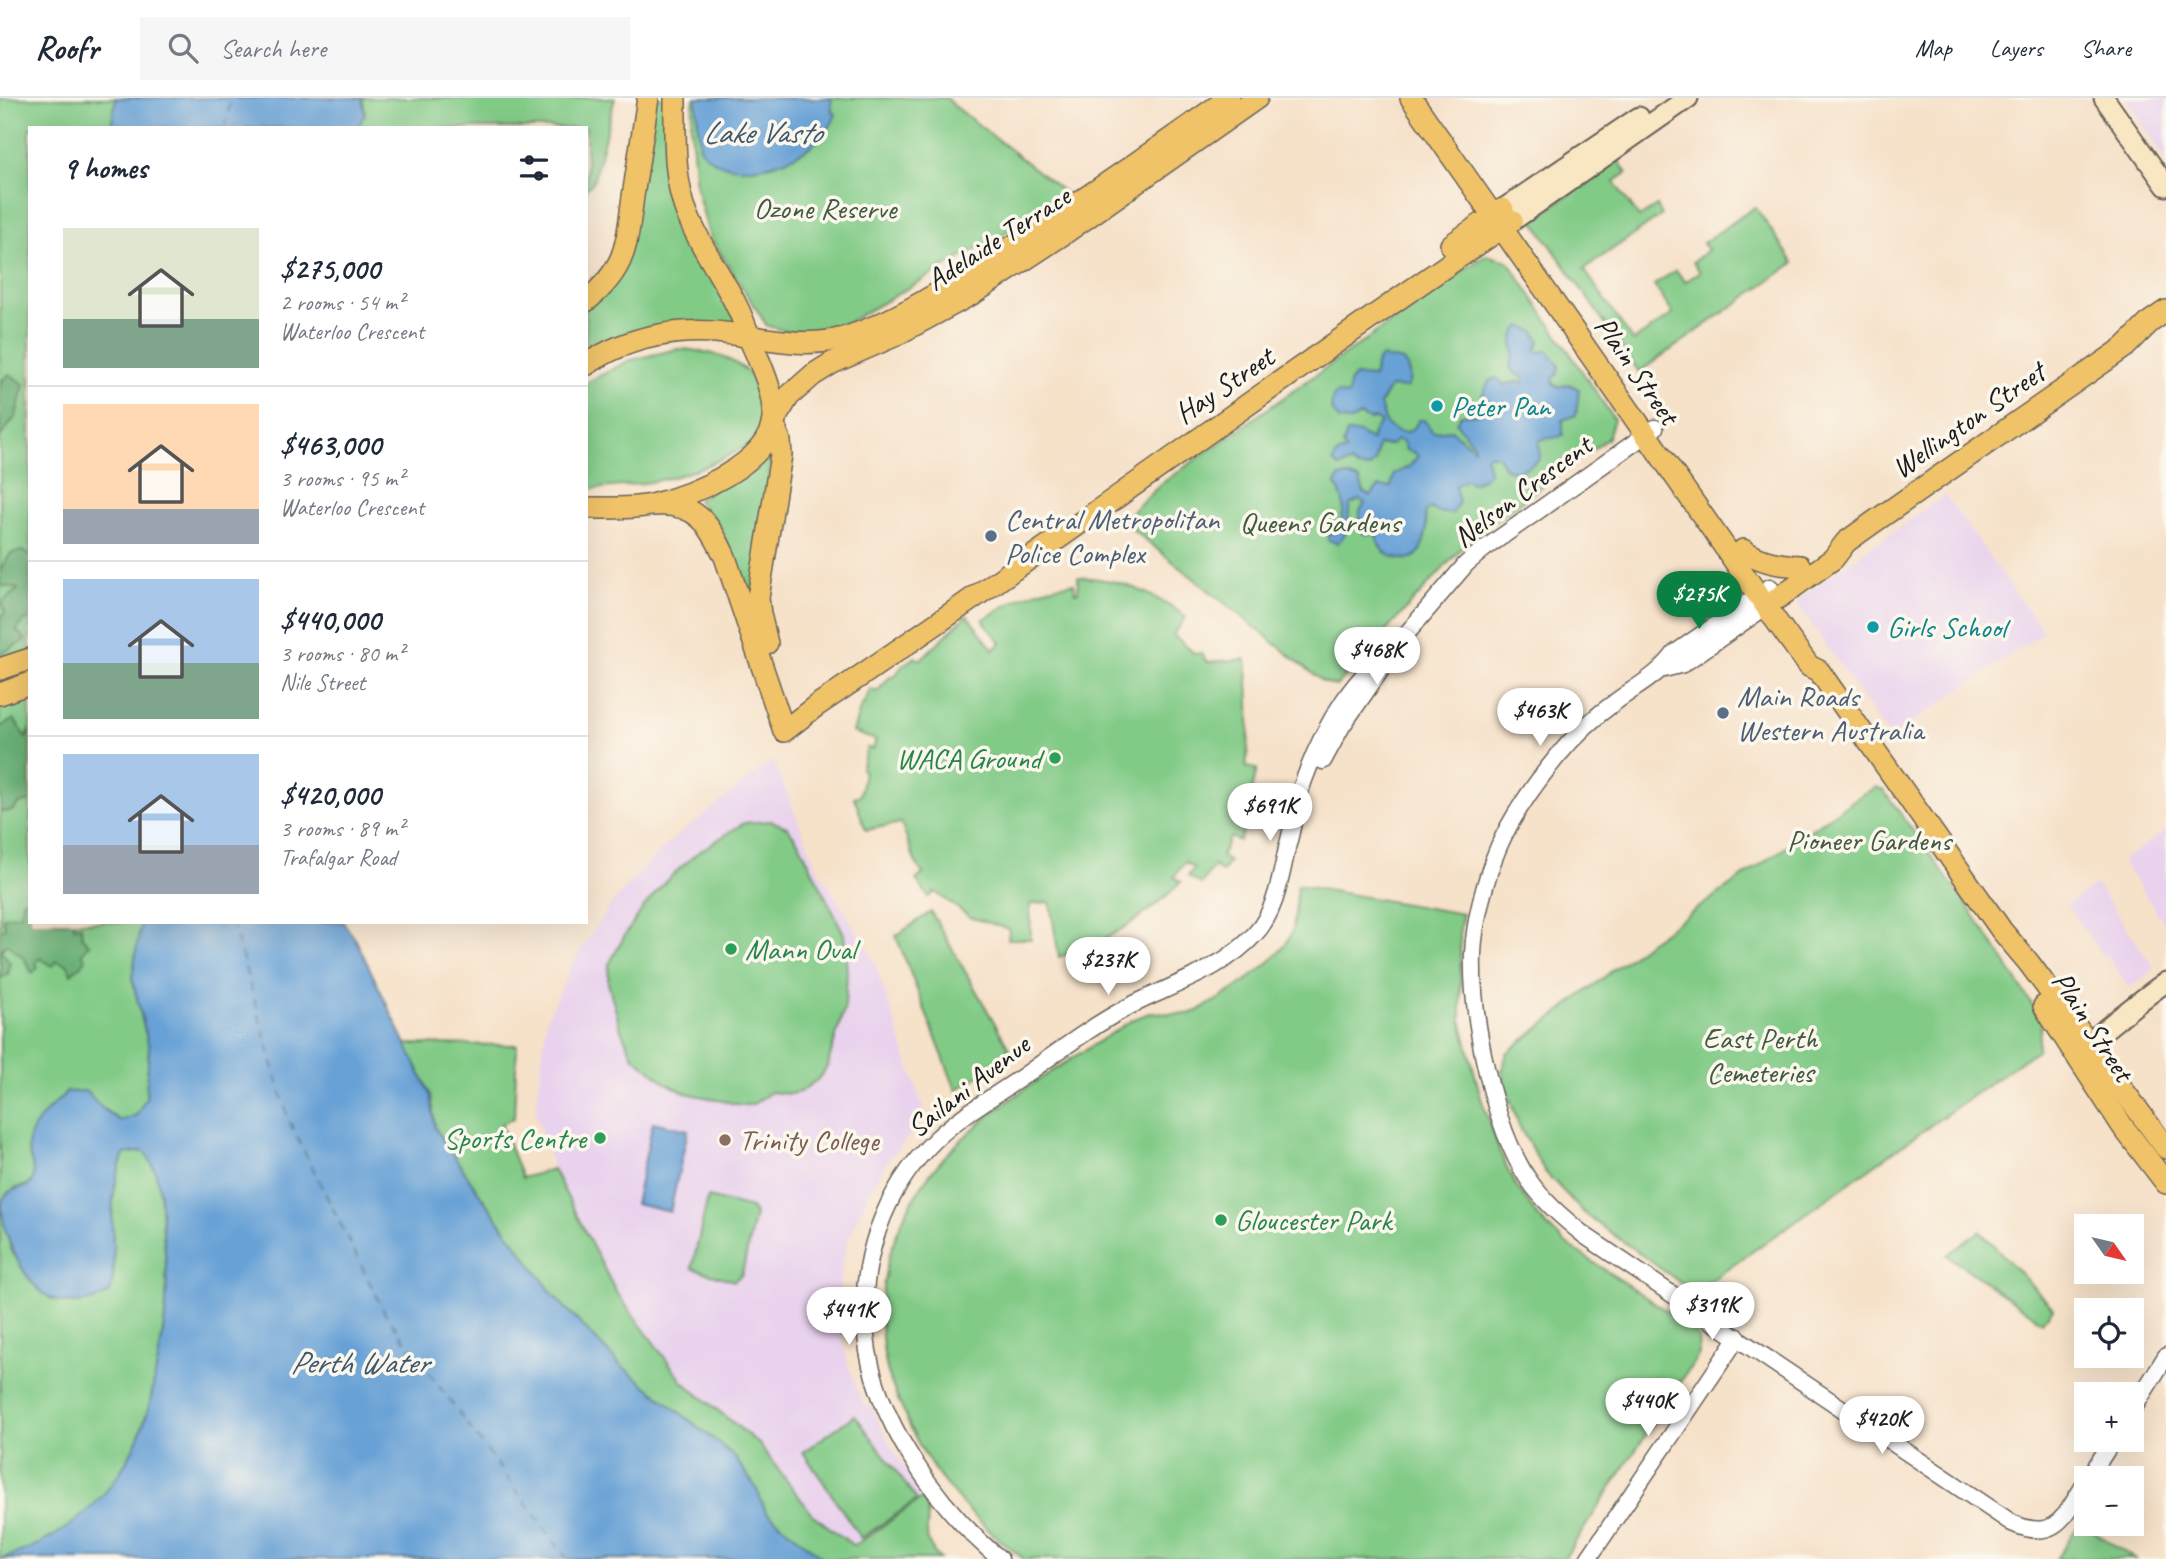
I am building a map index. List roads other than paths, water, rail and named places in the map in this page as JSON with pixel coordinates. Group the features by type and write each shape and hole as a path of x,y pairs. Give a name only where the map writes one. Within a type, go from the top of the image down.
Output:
{"main road":[{"path":"637,98 632,151 638,168"},
{"path":"588,299 608,282 623,256 630,229 648,98"},
{"path":"675,98 679,180 687,213 698,239 740,311 773,405 773,422 780,442 758,598 764,635 788,715"},
{"name":"Adelaide Terrace","path":"588,364 630,343 672,332 694,330 800,342 843,338 897,314 957,281 1064,213 1229,98"},
{"name":"Adelaide Terrace","path":"649,505 689,493 729,473 760,447 789,396 813,375 974,293 1065,233 1257,98"},
{"name":"Plain Street","path":"1411,98 1502,219 1768,597 1820,659 1819,671 2002,931 2077,1042 2130,1136 2166,1183"},
{"name":"Plain Street","path":"1426,98 1502,219"},
{"name":"Hay Street","path":"788,715 1070,531 1666,98"},
{"name":"Hay Street","path":"1502,219 1688,98"},
{"path":"2104,98 2166,186"},
{"name":"Wellington Street","path":"1768,597 1800,566 1827,548 1846,542 2125,347 2150,322 2166,311"},
{"name":"Wellington Street","path":"2125,347 2166,329"},
{"name":"Plain Street","path":"1651,431 1743,550 1768,597"},
{"path":"588,508 668,504 694,511 708,526 725,557 788,715"},
{"name":"Wellington Street","path":"1768,597 1833,559 1846,542"},
{"path":"1743,550 1773,564 1800,566"},
{"path":"0,669 28,660"},
{"path":"0,694 28,684"},
{"path":"2077,1042 2106,1014 2125,1011 2166,982"},
{"name":"Plain Street","path":"2077,1042 2166,1148"}],"street":[{"name":"Nelson Crescent","path":"1277,890 1298,805 1342,726 1403,638 1466,564 1651,431"},
{"path":"1768,597 1675,653 1664,669 1617,700 1584,728 1559,755 1516,813 1498,848 1487,883 1473,953 1474,985 1489,1078 1514,1151 1528,1179 1560,1215 1584,1235 2012,1522 2030,1531 2041,1531 2066,1514 2074,1501"},
{"name":"Sailani Avenue","path":"1000,1559 934,1491 901,1437 875,1383 867,1349 864,1317 866,1278 885,1209 897,1187 938,1137 1109,1018 1179,985 1231,954 1258,931 1270,911 1277,890"},
{"path":"1588,1559 1738,1337"},
{"path":"2144,1392 2166,1356"}],"water":[{"path":"116,98 362,98 365,114 358,126 111,126"},
{"name":"Lake Vasto","path":"696,98 831,98 832,111 836,114 827,130 813,145 794,156 752,168 731,167 713,160 700,148"},
{"path":"1521,326 1535,332 1540,341 1536,350 1538,353 1547,350 1559,365 1558,374 1553,378 1554,385 1559,387 1569,384 1579,389 1576,415 1563,420 1563,435 1539,441 1540,459 1522,470 1511,471 1497,455 1488,455 1486,458 1489,472 1484,478 1473,483 1465,480 1455,486 1459,502 1452,514 1437,512 1431,508 1426,511 1425,535 1418,554 1413,557 1402,559 1391,556 1382,549 1376,533 1364,534 1360,529 1360,511 1365,503 1359,500 1350,505 1347,530 1342,539 1337,543 1328,540 1328,535 1337,532 1343,513 1342,497 1336,484 1339,477 1347,476 1360,480 1364,493 1370,496 1379,487 1391,487 1394,474 1409,467 1418,456 1406,450 1403,442 1397,440 1391,445 1378,445 1375,462 1369,468 1358,468 1350,463 1339,467 1333,462 1337,454 1346,451 1343,444 1347,433 1359,433 1371,440 1375,429 1381,423 1360,415 1351,421 1339,420 1331,409 1333,397 1337,393 1349,394 1349,383 1355,376 1373,377 1377,362 1382,357 1403,361 1409,382 1406,388 1390,387 1380,404 1386,424 1405,433 1419,420 1424,420 1433,432 1451,430 1474,449 1474,445 1456,423 1461,415 1477,414 1487,409 1489,402 1482,395 1489,381 1496,378 1504,385 1518,381 1523,383 1524,378 1512,371 1510,366 1514,355 1514,337"},
{"name":"Perth Water","path":"141,924 344,924 356,940 431,1096 435,1128 555,1297 619,1364 733,1455 756,1488 766,1512 824,1559 0,1559 53,1536 95,1503 127,1460 150,1403 162,1337 167,1288 159,1189 149,1159 143,1151 124,1154 113,1197 112,1286 110,1292 97,1299 75,1303 60,1301 43,1293 33,1284 10,1244 2,1204 8,1193 31,1184 34,1176 28,1148 32,1132 42,1117 67,1092 86,1091 102,1108 120,1121 137,1115 146,1098 149,1047 132,978"},
{"path":"653,1122 688,1130 670,1212 635,1204"}],"place":[{"name":"Peter Pan","path":"1437,406"},
{"name":"Central Metropolitan Police Complex","path":"991,536"},
{"name":"Girls School","path":"1873,627"},
{"name":"Main Roads Western Australia","path":"1723,713"},
{"name":"WACA Ground","path":"1055,758"},
{"name":"Mann Oval","path":"731,949"},
{"name":"Sports Centre","path":"600,1138"},
{"name":"Trinity College","path":"725,1140"},
{"name":"Gloucester Park","path":"1221,1220"}],"park label":[{"name":"Ozone Reserve","path":"825,208"},
{"name":"Queens Gardens","path":"1320,522"},
{"name":"Pioneer Gardens","path":"1869,840"},
{"name":"East Perth Cemeteries","path":"1760,1055"}]}
